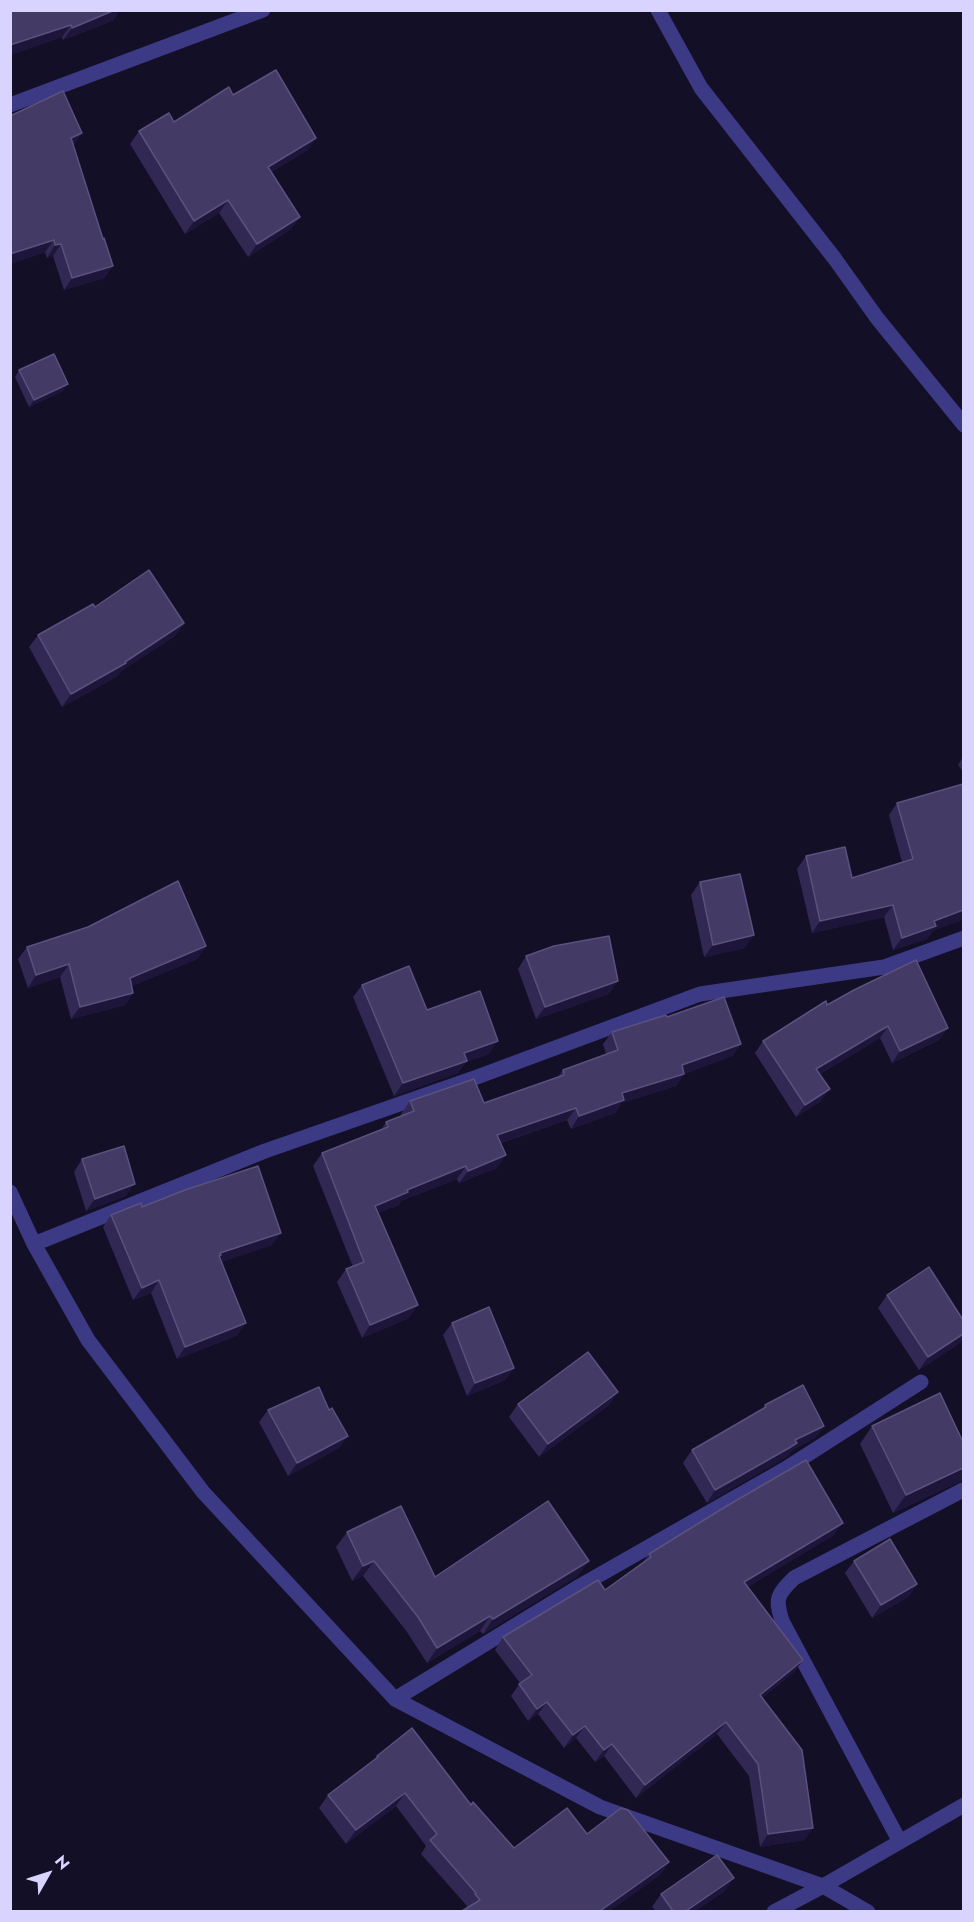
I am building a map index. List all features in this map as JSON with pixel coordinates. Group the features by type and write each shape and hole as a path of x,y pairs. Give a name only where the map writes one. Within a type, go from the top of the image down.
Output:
{"street":[{"path":"10,105 263,10"},
{"path":"658,10 701,88 835,260 877,318 963,425"},
{"path":"34,1244 265,1151 477,1077 700,994 884,967 963,938"},
{"path":"10,1192 34,1244 88,1340 203,1492 395,1699 600,1806 824,1886 868,1911"},
{"path":"395,1699 580,1586 785,1469 921,1382"},
{"path":"900,1842 782,1621 777,1604 780,1591 794,1578 963,1490"},
{"path":"774,1911 824,1886 963,1805"}],"building":[{"path":"10,10 115,10 72,28 71,25 10,45"},
{"path":"276,70 316,138 268,167 300,217 257,244 228,200 194,221 139,131 169,113 174,122 229,87 233,95"},
{"path":"63,91 82,133 71,138 113,266 72,278 61,244 55,245 54,240 10,254 10,116"},
{"path":"54,354 68,384 34,400 19,370"},
{"path":"149,570 184,623 126,663 71,694 38,635 93,604 95,607"},
{"path":"963,784 963,910 934,921 936,926 902,938 893,905 820,921 806,856 845,847 852,878 913,859 897,803"},
{"path":"740,874 754,935 713,945 700,882"},
{"path":"178,881 206,946 130,978 133,993 80,1007 69,964 36,975 27,947 88,927"},
{"path":"609,936 618,981 545,1007 526,956 554,946"},
{"path":"916,960 948,1028 900,1051 888,1026 816,1069 830,1089 805,1105 763,1041 826,1001 827,1005"},
{"path":"409,966 427,1010 480,991 498,1041 464,1053 467,1061 403,1083 362,985"},
{"path":"724,997 741,1044 682,1065 684,1074 622,1093 624,1100 579,1116 576,1108 497,1135 506,1155 468,1171 466,1166 375,1206 418,1305 370,1325 346,1269 364,1262 322,1153 388,1127 386,1122 414,1111 410,1101 474,1079 484,1103 564,1075 563,1070 618,1050 612,1032 666,1015 667,1017"},
{"path":"124,1146 135,1184 95,1199 82,1159"},
{"path":"258,1166 281,1233 220,1253 219,1256 246,1323 185,1347 159,1280 142,1288 111,1215 141,1203 142,1207"},
{"path":"929,1267 963,1320 963,1334 928,1357 887,1295"},
{"path":"489,1307 514,1368 475,1383 452,1323"},
{"path":"588,1352 618,1392 548,1444 518,1404"},
{"path":"803,1385 824,1426 795,1440 797,1443 715,1490 692,1450 766,1407 765,1405"},
{"path":"319,1387 329,1410 332,1408 348,1436 297,1463 268,1410"},
{"path":"940,1393 963,1442 963,1468 906,1495 872,1426"},
{"path":"806,1460 843,1523 744,1582 803,1660 760,1695 802,1750 813,1828 768,1834 758,1764 726,1722 645,1785 612,1744 604,1750 585,1726 573,1735 547,1702 537,1709 519,1684 532,1675 503,1637 598,1580 605,1590 651,1557 649,1554"},
{"path":"548,1501 589,1561 493,1619 490,1616 437,1648 418,1617 374,1561 363,1566 347,1532 401,1506 435,1577"},
{"path":"890,1539 917,1584 881,1605 854,1561"},
{"path":"412,1728 471,1805 473,1802 514,1848 567,1808 587,1834 621,1808 628,1810 669,1862 600,1911 462,1911 480,1900 430,1840 437,1834 405,1793 356,1830 328,1795"},
{"path":"717,1855 734,1878 686,1911 673,1911 661,1894"}]}
